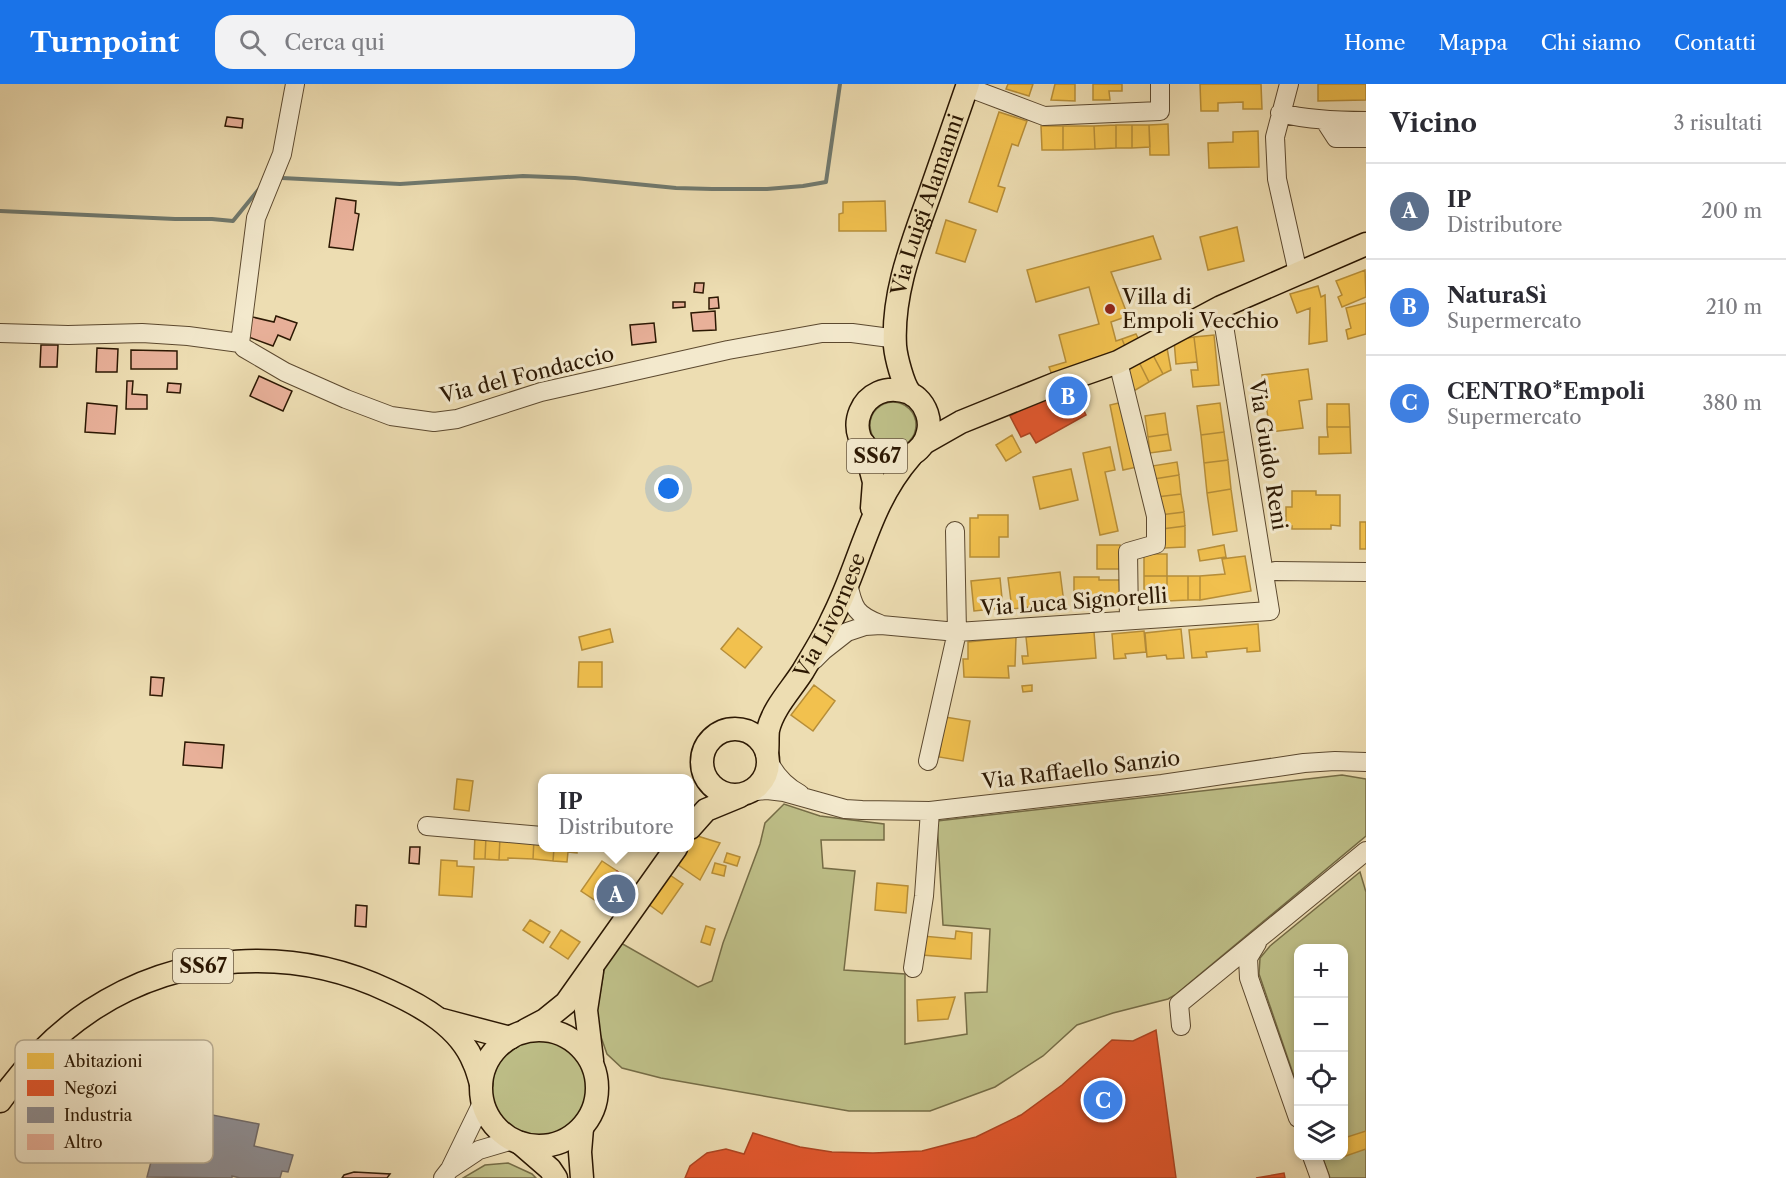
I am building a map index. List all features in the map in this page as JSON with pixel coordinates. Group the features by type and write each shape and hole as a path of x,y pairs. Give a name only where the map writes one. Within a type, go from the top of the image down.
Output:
{"main road":[{"name":"Via Luigi Alamanni","path":"874,394 886,369 898,294 908,255 968,86"},
{"name":"Via Livornese","path":"864,444 880,458 901,459 961,422 1118,362 1221,307 1366,244"},
{"name":"Via Luigi Alamanni","path":"893,332 895,349 910,393"},
{"path":"874,394 892,389 910,393"},
{"name":"SS67","path":"910,393 926,409 929,421 928,432 918,449"},
{"name":"Via Livornese","path":"869,525 874,482 859,434 858,423 860,411 874,394"},
{"name":"Via Livornese","path":"694,817 698,807 701,760 707,742 723,730 755,722 769,713 782,700 802,672 832,619 869,525 891,481 918,449"},
{"name":"Via Livornese","path":"694,823 706,810 747,793 757,787 763,779 767,770 768,732 782,700"},
{"path":"732,728 754,734 762,742 768,756"},
{"path":"702,770 706,780 723,794 734,796 747,793"},
{"name":"SS67","path":"482,1093 487,1063 493,1053 566,1003 672,852"},
{"name":"SS67","path":"53,1040 88,1012 148,980 190,968 232,961 304,963 369,981 441,1020 470,1053 475,1063 489,1117 499,1130 516,1141 537,1146 553,1145 569,1138 582,1128 592,1114 597,1098 597,1081 592,1064 586,1010 593,965"},
{"name":"SS67","path":"441,1020 515,1036 543,1030 554,1032 575,1042 584,1050 592,1064"},
{"name":"SS67","path":"0,1101 15,1082"},
{"path":"582,1128 580,1152 582,1178"},
{"path":"516,1141 550,1169 556,1178"}],"street":[{"path":"0,333 68,335 142,333 188,336 240,344 256,218 282,154 295,84"},
{"path":"968,86 1044,116 1160,111 1161,84"},
{"path":"1289,84 1275,137 1277,179 1298,273"},
{"path":"1280,113 1325,121 1366,121"},
{"path":"1325,121 1336,138 1366,138"},
{"name":"Via Guido Reni","path":"1221,307 1270,611"},
{"name":"Via del Fondaccio","path":"240,344 285,372 346,399 391,416 434,422 457,419 541,392 728,350 822,333 893,332"},
{"path":"1118,362 1156,516 1156,544 1128,552 1129,620"},
{"path":"928,761 957,632 955,531"},
{"path":"1275,571 1366,572"},
{"path":"848,583 851,600 858,613 882,625"},
{"name":"Via Luca Signorelli","path":"882,625 957,632 1270,611"},
{"path":"802,672 824,650 847,632 865,626 882,625"},
{"name":"Via Raffaello Sanzio","path":"768,756 778,777 792,789 812,800"},
{"name":"Via Raffaello Sanzio","path":"747,793 767,790 784,792 845,809 930,811 1162,784 1304,763 1363,764"},
{"path":"913,968 924,896 930,811"},
{"path":"427,826 538,836"},
{"path":"1181,1026 1179,1004 1366,851"},
{"path":"1259,939 1248,958 1249,978 1295,1106"},
{"name":"SS67","path":"447,1174 482,1093"},
{"name":"SS67","path":"447,1174 479,1150 516,1141"},
{"path":"1314,1160 1320,1178"}],"green space":[{"path":"893,402 909,409 916,425 909,441 893,448 877,441 870,425 877,409"},
{"path":"1342,775 1366,779 1366,836 1175,995 1077,1025 1043,1056 995,1087 930,1111 849,1111 661,1078 622,1068 607,1054 600,1034 597,1011 605,964 621,943 698,987 712,981 723,943 760,844 765,823 784,804 820,816 884,824 884,840 821,840 823,868 855,871 844,970 905,974 905,1044 967,1034 965,993 987,992 990,929 943,925 937,821"},
{"path":"1360,872 1366,892 1366,1178 1330,1178 1323,1160 1348,1160 1348,944 1294,944 1294,1076 1259,974 1260,958 1270,946"},
{"path":"540,1040 558,1043 574,1054 585,1070 588,1088 585,1106 574,1122 558,1133 540,1136 522,1133 506,1122 495,1106 492,1088 495,1070 506,1054 522,1043"},
{"path":"508,1163 536,1178 463,1178 485,1165"}],"building: Abitazioni":[{"path":"1008,84 1033,84 1029,96 1006,89"},
{"path":"1055,84 1075,84 1075,101 1051,100"},
{"path":"1093,84 1122,84 1122,91 1109,91 1110,100 1093,100"},
{"path":"1200,84 1261,84 1262,109 1243,109 1243,102 1218,103 1218,111 1201,111"},
{"path":"1318,84 1366,84 1366,100 1318,101"},
{"path":"999,112 1027,121 1018,146 1012,144 998,186 1005,188 997,212 969,202"},
{"path":"1168,124 1169,155 1150,155 1149,125"},
{"path":"1116,125 1132,125 1132,148 1116,148"},
{"path":"1116,125 1116,148 1095,149 1094,126"},
{"path":"1132,125 1149,125 1150,147 1132,148"},
{"path":"1041,126 1063,126 1063,150 1042,150"},
{"path":"1063,126 1094,126 1095,149 1063,150"},
{"path":"1258,131 1259,167 1209,168 1208,143 1233,142 1233,132"},
{"path":"885,201 886,231 839,231 839,214 843,213 843,202"},
{"path":"946,220 976,230 965,262 936,253"},
{"path":"1237,227 1244,261 1208,270 1200,237"},
{"name":"Villa di Empoli Vecchio","path":"1153,236 1161,259 1111,272 1128,316 1111,322 1116,341 1122,339 1126,349 1054,380 1049,367 1066,362 1059,335 1099,324 1089,287 1036,302 1027,270"},
{"path":"1365,270 1366,297 1342,307 1338,297 1342,295 1336,281"},
{"path":"1318,286 1321,297 1325,295 1327,341 1309,344 1310,308 1297,313 1290,294"},
{"path":"1366,303 1366,334 1348,339 1346,330 1351,328 1346,308"},
{"path":"1136,334 1140,342 1126,349 1122,339"},
{"path":"1214,335 1219,385 1193,387 1191,370 1198,370 1194,337"},
{"path":"1194,337 1197,362 1176,364 1174,340"},
{"path":"1167,348 1171,370 1163,374 1153,355"},
{"path":"1153,355 1163,374 1149,382 1139,362"},
{"path":"1139,362 1149,382 1132,392 1126,370"},
{"path":"1308,369 1312,399 1299,401 1303,428 1270,432 1262,375"},
{"path":"1123,402 1137,467 1123,470 1110,405"},
{"path":"1220,403 1224,432 1201,435 1197,406"},
{"path":"1327,404 1349,404 1350,427 1327,427"},
{"path":"1165,413 1168,434 1148,437 1145,416"},
{"path":"1327,427 1350,427 1351,453 1319,454 1319,437 1328,437"},
{"path":"1224,432 1228,460 1204,463 1201,435"},
{"path":"1168,434 1171,450 1150,453 1148,437"},
{"path":"1012,435 1021,452 1006,461 996,445"},
{"path":"1110,447 1115,470 1105,472 1118,531 1100,535 1083,453"},
{"path":"1228,460 1231,489 1207,493 1204,463"},
{"path":"1177,462 1179,475 1154,479 1152,466"},
{"path":"1071,469 1078,500 1040,509 1033,477"},
{"path":"1179,475 1181,494 1157,497 1154,479"},
{"path":"1231,489 1237,531 1213,535 1207,493"},
{"path":"1292,491 1316,491 1316,495 1340,495 1340,526 1331,525 1331,529 1292,529 1292,526 1286,526 1286,507 1292,507"},
{"path":"1181,494 1184,512 1160,515 1157,497"},
{"path":"1184,512 1185,526 1162,529 1160,515"},
{"path":"978,515 1008,515 1008,537 999,537 999,557 970,557 970,518 978,518"},
{"path":"1360,522 1366,522 1366,549 1360,549"},
{"path":"1185,526 1185,547 1164,548 1162,529"},
{"path":"1097,545 1120,545 1120,569 1097,569"},
{"path":"1224,545 1226,557 1200,561 1198,550"},
{"path":"1144,554 1167,554 1167,576 1144,576"},
{"path":"1245,556 1251,591 1200,600 1200,576 1225,574 1222,559"},
{"path":"1060,572 1064,603 1012,609 1008,578"},
{"path":"1144,576 1167,576 1167,601 1144,601"},
{"path":"1167,576 1188,576 1188,600 1167,601"},
{"path":"1188,576 1200,576 1200,600 1188,600"},
{"path":"1074,577 1121,580 1121,602 1077,602 1077,594 1074,594"},
{"path":"1000,578 1003,608 974,611 971,581"},
{"path":"1258,624 1260,651 1247,652 1247,648 1206,652 1207,657 1192,658 1189,630"},
{"path":"738,628 762,647 745,668 721,649"},
{"path":"610,629 613,642 582,650 579,637"},
{"path":"1181,629 1184,658 1167,659 1166,655 1147,657 1145,633"},
{"path":"1144,631 1146,652 1125,654 1126,658 1114,659 1112,634"},
{"path":"1094,632 1096,658 1023,664 1022,656 1028,656 1026,637"},
{"path":"1016,637 1015,666 1008,666 1009,678 964,677 963,659 968,659 968,642"},
{"path":"579,662 602,662 602,687 578,687"},
{"path":"814,685 835,701 813,731 791,715"},
{"path":"1032,685 1032,691 1023,692 1022,686"},
{"path":"945,717 970,721 963,761 939,757"},
{"path":"457,779 473,781 469,811 454,809"},
{"path":"475,835 486,836 485,859 474,859"},
{"path":"694,835 720,843 700,880 674,862 680,852 694,852"},
{"path":"486,836 500,837 499,860 485,859"},
{"path":"500,837 534,839 533,859 499,860"},
{"path":"534,839 538,840 538,852 554,852 553,861 533,859"},
{"path":"554,852 568,852 567,862 553,861"},
{"path":"727,853 740,857 737,866 724,862"},
{"path":"441,860 457,861 457,866 474,867 472,897 439,895"},
{"path":"602,861 617,871 596,901 581,891"},
{"path":"715,863 726,866 724,876 712,873"},
{"path":"664,871 683,884 662,914 644,901"},
{"path":"877,883 908,886 906,913 875,910"},
{"path":"530,920 550,932 543,943 523,930"},
{"path":"706,926 715,929 710,945 701,942"},
{"path":"561,930 580,942 568,959 550,947"},
{"path":"956,931 972,933 971,959 922,955 923,936 955,939"},
{"path":"955,997 948,1019 918,1021 917,1000"},
{"path":"1366,1131 1366,1149 1348,1155 1348,1137"}],"building: Negozi":[{"path":"1071,385 1086,415 1036,443 1030,433 1021,437 1010,416"},
{"path":"617,871 630,880 612,907 599,898"},
{"path":"1156,1030 1176,1178 685,1178 690,1166 707,1153 726,1149 744,1154 753,1133 800,1147 832,1152 873,1153 922,1151 976,1137 1021,1115 1062,1085 1112,1040 1133,1041"},
{"path":"1284,1173 1285,1178 1256,1178"}],"building: Industria":[{"path":"213,1115 259,1124 254,1146 293,1155 288,1172 282,1171 280,1178 147,1177 151,1163 213,1163"}],"building: Altro":[{"path":"227,117 243,119 242,128 225,126"},
{"path":"336,198 356,201 355,213 359,214 353,250 329,247"},
{"path":"695,283 704,283 703,293 694,292"},
{"path":"718,297 719,308 709,309 709,298"},
{"path":"673,302 685,302 685,307 673,308"},
{"path":"715,311 716,330 693,331 691,313"},
{"path":"248,316 274,322 276,316 297,323 290,340 278,335 273,346 246,336"},
{"path":"654,323 656,342 632,345 630,325"},
{"path":"41,345 58,345 57,367 40,367"},
{"path":"97,348 118,349 117,372 96,372"},
{"path":"131,350 177,351 177,369 131,369"},
{"path":"259,376 292,391 283,411 250,396"},
{"path":"127,381 133,381 132,394 147,395 147,409 126,409"},
{"path":"168,383 181,384 180,393 167,392"},
{"path":"87,403 117,406 115,434 85,432"},
{"path":"151,677 164,678 162,696 150,695"},
{"path":"185,742 224,745 222,768 183,765"},
{"path":"410,847 420,847 419,864 409,863"},
{"path":"356,905 367,906 366,927 355,926"},
{"path":"354,1172 390,1174 387,1178 342,1178"}],"waterway":[{"path":"282,178 400,184 523,176 575,178 676,188 767,189 803,186 826,182 840,84"},
{"path":"0,211 233,221 259,189"}],"place":[{"name":"Villa di Empoli Vecchio","path":"1110,309"},
{"name":"NaturaSì","path":"1068,396"},
{"name":"IP","path":"616,894"},
{"name":"CENTRO*Empoli","path":"1103,1100"}]}
